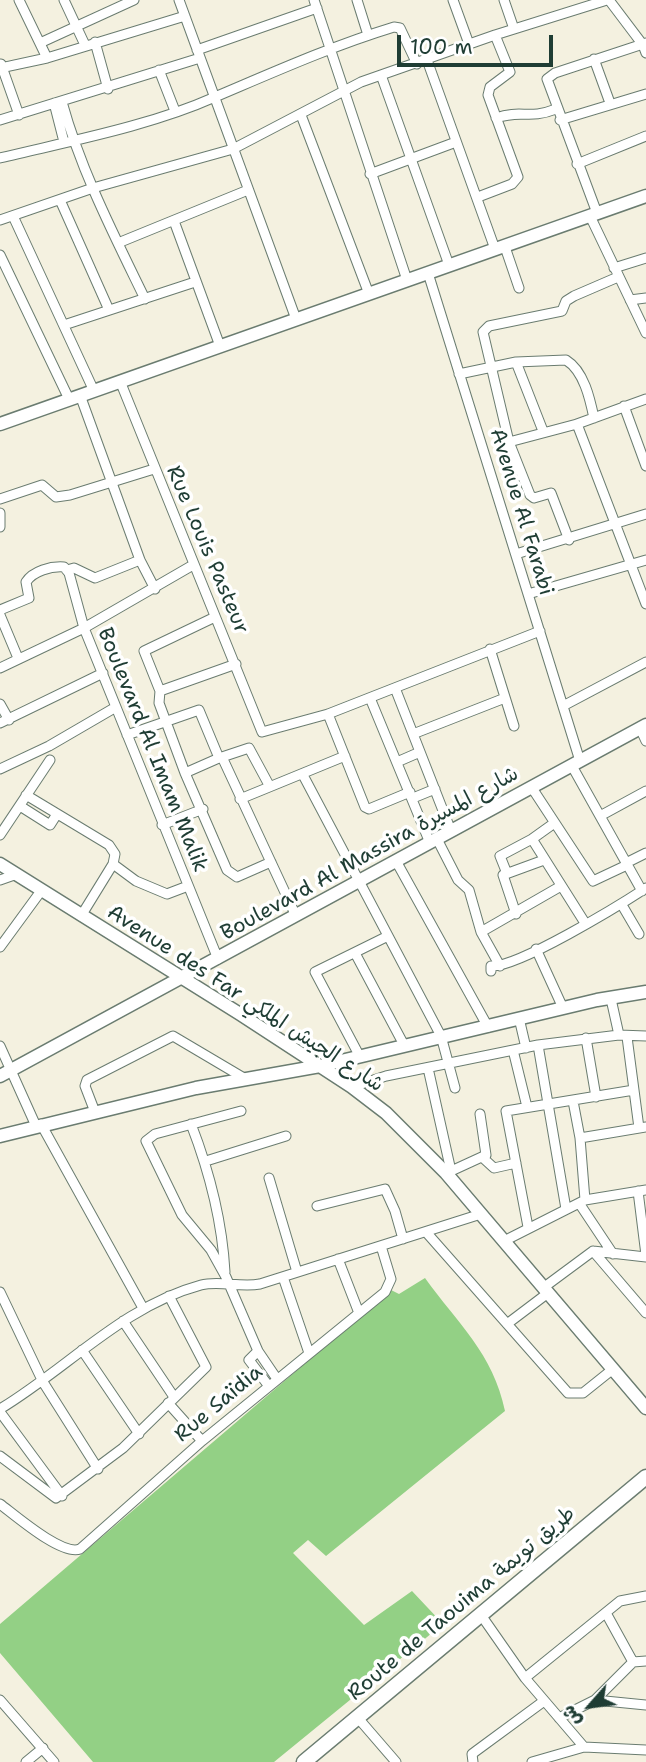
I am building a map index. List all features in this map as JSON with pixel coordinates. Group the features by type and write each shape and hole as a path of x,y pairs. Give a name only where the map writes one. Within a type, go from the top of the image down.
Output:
{"main road":[{"path":"0,424 646,196"},
{"name":"Boulevard Al Massira شارع المسيرة","path":"5,1073 643,727"},
{"name":"Avenue des Far شارع الجيش الملكي","path":"0,864 320,1066 352,1087 402,1127 448,1172 646,1408"},
{"path":"0,1136 244,1078 320,1066 563,1008 646,992"},
{"name":"Route de Taouima طريق تويمة","path":"304,1762 646,1477"}],"street":[{"path":"19,0 47,58"},
{"path":"64,0 76,25 90,43 108,89"},
{"path":"40,43 110,5 134,0"},
{"path":"179,0 296,319"},
{"path":"357,0 368,35"},
{"path":"453,0 469,44"},
{"path":"504,0 514,29"},
{"path":"0,220 93,188 233,149 342,91 381,75 495,35 608,0 645,47 594,59 555,73 547,79 616,272 646,333"},
{"path":"0,120 108,89 316,4 342,91 407,280"},
{"path":"19,115 1,66 47,58 185,16"},
{"path":"0,158 215,98 329,50 394,27 405,34 422,62 519,288"},
{"path":"478,197 517,179 488,90 510,72 495,35"},
{"path":"594,59 610,103"},
{"path":"159,70 175,111"},
{"path":"381,75 449,265"},
{"path":"560,120 646,93"},
{"path":"58,103 68,141 145,299"},
{"path":"496,118 514,112 533,117 556,109"},
{"path":"301,115 369,293"},
{"path":"577,164 646,136"},
{"path":"370,174 456,142"},
{"path":"118,243 248,190"},
{"path":"60,200 109,310"},
{"path":"13,216 94,391"},
{"path":"174,222 220,346"},
{"path":"0,255 74,397 140,560 155,589"},
{"path":"569,540 551,494 531,498 509,442 483,337 487,327 562,311 566,301 573,296 646,258"},
{"name":"Avenue Al Farabi","path":"428,273 563,706 576,763 600,816 644,890"},
{"path":"64,325 195,282"},
{"path":"630,300 646,298"},
{"path":"459,374 516,362 556,359 570,362 589,398 594,418"},
{"path":"516,362 543,431"},
{"name":"Rue Louis Pasteur","path":"120,382 262,732 328,714"},
{"path":"509,442 577,424 646,399"},
{"path":"624,406 646,466"},
{"path":"577,424 646,604"},
{"path":"0,499 41,485 58,497 154,469"},
{"path":"0,513 0,527"},
{"path":"516,554 569,540 646,514"},
{"path":"18,658 0,612 27,599 30,594 27,579 49,568 74,568 95,578 140,560"},
{"path":"528,594 646,560"},
{"path":"0,668 84,628 193,565"},
{"name":"Boulevard Al Imam Malik","path":"67,570 84,628 218,959"},
{"path":"215,617 145,651 160,691 159,703 185,773 231,875 237,877 271,862"},
{"path":"435,789 369,809 328,714 540,631"},
{"path":"490,649 514,726"},
{"path":"563,706 646,662"},
{"path":"160,691 236,664"},
{"path":"0,704 4,721 103,673"},
{"path":"395,688 451,831"},
{"path":"370,698 433,841 458,880 469,890 481,932 496,968 622,905 644,890"},
{"path":"413,734 505,698"},
{"path":"0,769 49,746 116,707"},
{"path":"127,735 199,710 296,916"},
{"path":"643,727 646,741"},
{"path":"185,773 249,748 269,785"},
{"path":"397,762 420,752"},
{"path":"240,799 345,756"},
{"path":"0,835 50,760"},
{"path":"303,775 386,937 441,1036 455,1088"},
{"path":"532,788 549,827 594,882 646,853"},
{"path":"600,816 646,791"},
{"path":"26,795 109,845 115,852 113,864 81,916"},
{"path":"20,806 50,825 57,814"},
{"path":"163,825 203,810"},
{"path":"506,872 500,856 549,827"},
{"path":"532,839 585,923"},
{"path":"516,914 503,876 506,872 544,860"},
{"path":"396,862 488,1027"},
{"path":"113,864 160,893 172,894 188,886"},
{"path":"0,880 17,874"},
{"path":"481,932 561,886"},
{"path":"0,947 3,935 41,891"},
{"path":"622,905 639,934"},
{"path":"359,1055 315,972 386,937"},
{"path":"536,949 563,1008"},
{"path":"355,953 404,1045"},
{"path":"580,1138 643,1128 623,1036 611,999"},
{"path":"519,1018 526,1048"},
{"path":"95,1112 85,1086 86,1080 173,1036 244,1078"},
{"path":"352,1087 448,1063 538,1045 586,1038 646,1036"},
{"path":"586,1038 596,1097"},
{"path":"538,1045 566,1209"},
{"path":"0,1046 5,1073 39,1125 143,1308"},
{"path":"513,1050 527,1107"},
{"path":"428,1068 448,1172 482,1157 486,1150 480,1114"},
{"path":"528,1227 506,1112 634,1090"},
{"path":"573,1101 580,1138 582,1202 614,1254"},
{"path":"241,1111 155,1134 146,1140 162,1179 182,1215 211,1251 258,1351 277,1379"},
{"path":"191,1124 206,1161 223,1238 227,1281"},
{"path":"206,1161 286,1136"},
{"path":"482,1157 495,1168 516,1163"},
{"path":"269,1178 297,1272"},
{"path":"317,1206 366,1192 387,1190 403,1240"},
{"path":"504,1241 582,1202 642,1191 646,1256 593,1251 507,1324"},
{"path":"59,1497 0,1410 43,1382 123,1321 169,1296 204,1284 227,1281 250,1286 481,1214"},
{"path":"426,1232 571,1395 581,1394 613,1369"},
{"name":"Rue Saïdia","path":"0,1504 62,1548 75,1551 80,1549 268,1385 385,1292 391,1279 381,1246"},
{"path":"593,1251 646,1313"},
{"path":"338,1259 359,1313"},
{"path":"283,1277 309,1353"},
{"path":"0,1292 43,1382 98,1469"},
{"path":"59,1497 98,1469 139,1434 171,1400 206,1369 204,1359 169,1296"},
{"path":"123,1321 171,1400 202,1441"},
{"path":"82,1350 139,1434"},
{"path":"258,1351 249,1360 268,1385"},
{"path":"0,1456 59,1497"},
{"path":"525,1678 620,1601 646,1596"},
{"path":"606,1613 633,1662"},
{"path":"481,1615 579,1748"},
{"path":"558,1718 596,1700 633,1662 646,1661"},
{"path":"596,1700 646,1705"},
{"path":"473,1762 472,1754 544,1701"},
{"path":"2,1706 54,1762"},
{"path":"358,1718 396,1762"},
{"path":"26,1762 43,1748"},
{"path":"575,1762 579,1748"},
{"path":"533,1762 579,1748 646,1750"}],"green space":[{"path":"425,1278 483,1356 492,1372 505,1411 326,1556 308,1540 293,1553 364,1625 412,1591 443,1624 274,1762 93,1762 0,1653 0,1624 391,1290 399,1294"}]}
